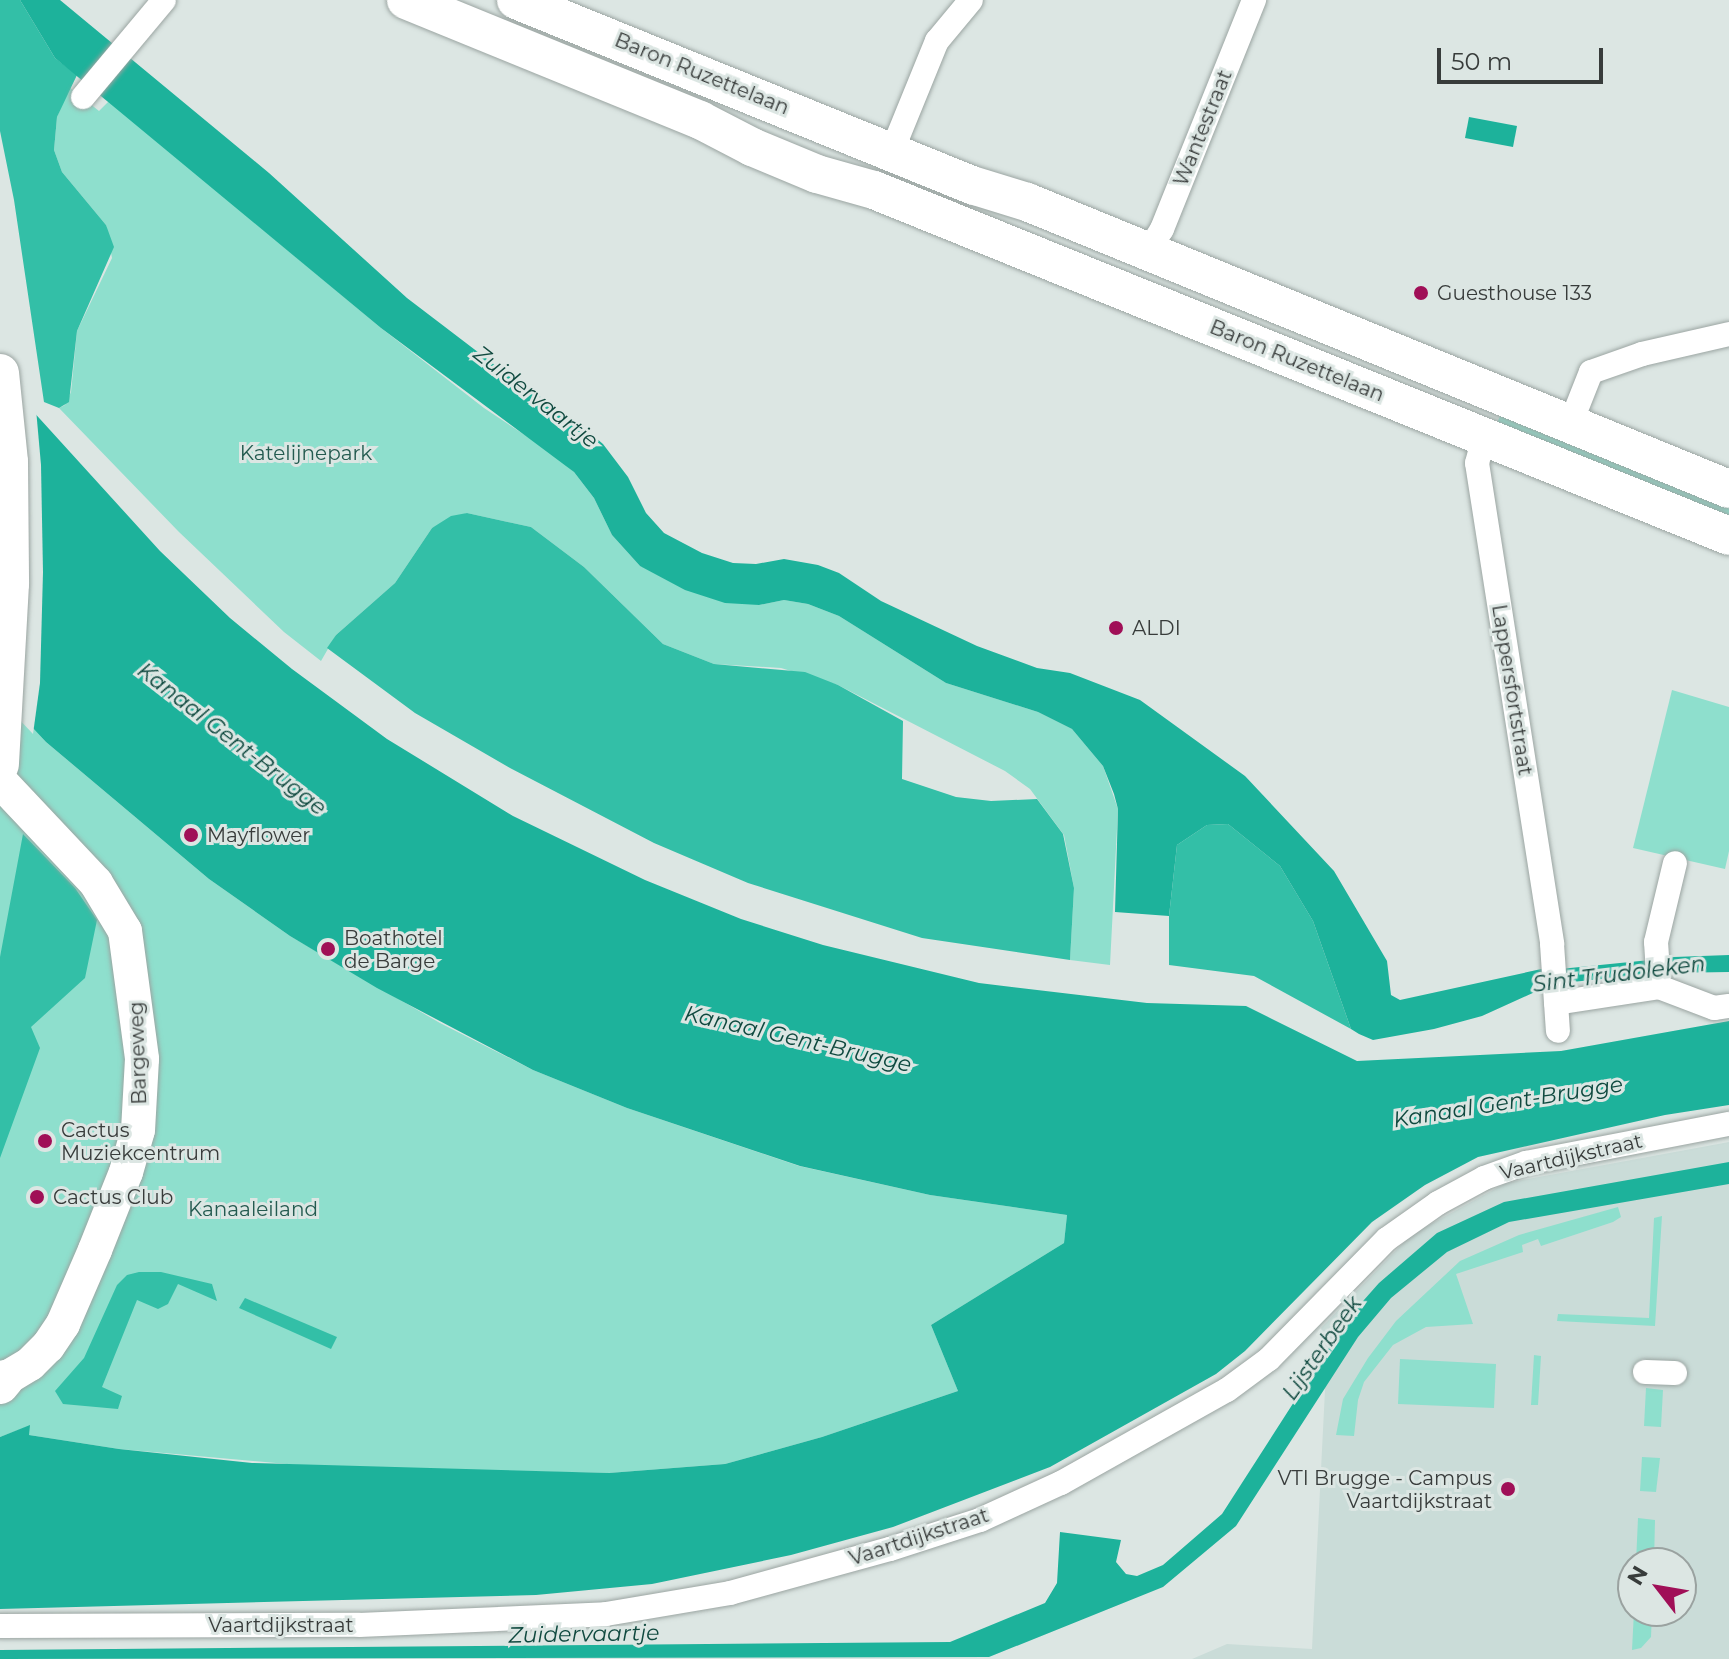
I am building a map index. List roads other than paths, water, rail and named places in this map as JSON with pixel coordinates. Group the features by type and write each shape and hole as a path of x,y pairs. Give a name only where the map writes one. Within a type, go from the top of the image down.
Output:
{"main road":[{"name":"Baron Ruzettelaan","path":"406,0 700,120 759,130 824,156 880,193 1729,536"},
{"name":"Baron Ruzettelaan","path":"516,0 975,186 1027,202 1729,489"},
{"path":"880,193 892,151"},
{"path":"1102,282 1123,274 1143,252"},
{"path":"0,373 9,462 10,584 0,765"}],"street":[{"path":"83,97 164,0"},
{"path":"892,151 937,41 971,0"},
{"name":"Wantestraat","path":"1143,252 1162,229 1254,0"},
{"path":"1570,425 1591,372 1642,354 1729,334"},
{"name":"Lappersfortstraat","path":"1484,437 1477,463 1552,944 1558,1031"},
{"name":"Bargeweg","path":"0,781 96,883 120,921 132,961 142,1059 142,1098 135,1141 95,1250 63,1324 48,1346 30,1364 2,1381"},
{"path":"1658,973 1656,942 1675,863"},
{"path":"1555,986 1658,973 1714,1008 1729,1006"},
{"name":"Vaartdijkstraat","path":"0,1626 359,1625 606,1614 730,1593 890,1549 980,1520 1061,1483 1227,1390 1269,1359 1387,1239 1438,1203 1484,1178 1526,1163 1729,1124"},
{"path":"1645,1372 1675,1373"}],"water":[{"name":"Zuidervaartje","path":"20,0 60,0 269,173 407,298 508,375 576,421 603,444 628,477 646,513 664,533 702,553 733,563 756,564 784,559 818,565 839,573 881,601 977,646 1037,668 1070,673 1140,700 1245,776 1334,871 1387,961 1391,995 1400,1000 1546,968 1548,986 1482,1016 1434,1029 1373,1040 1359,1034 1351,1029 1313,921 1280,866 1228,824 1207,825 1177,845 1169,916 1115,912 1118,809 1103,766 1072,729 1038,712 946,683 839,616 808,604 784,600 759,605 725,603 685,590 640,566 612,535 594,498 574,472 381,328 55,58"},
{"path":"1469,117 1517,126 1513,147 1465,138"},
{"name":"Kanaal Gent-Brugge","path":"20,397 160,551 230,618 292,669 387,739 513,816 645,880 741,919 823,945 979,983 1147,1003 1246,1006 1357,1061 1561,1051 1729,1021 1729,1105 1665,1115 1478,1157 1425,1185 1372,1222 1245,1351 1216,1374 1050,1467 893,1527 791,1555 652,1584 536,1595 0,1609 0,1437 30,1425 29,1435 119,1449 252,1463 609,1473 725,1464 822,1437 958,1391 931,1325 1064,1243 1067,1215 930,1195 800,1166 627,1108 533,1070 377,988 290,936 209,879 46,742 0,693"},
{"path":"1729,955 1729,972 1667,973 1668,958"},
{"name":"Sint Trudoleken","path":"1650,960 1651,974 1562,983 1560,969"},
{"path":"1729,1162 1729,1184 1509,1222 1447,1252 1391,1298 1358,1337 1236,1526 1163,1587 989,1657 0,1659 0,1650 950,1642 1045,1603 1057,1583 1060,1532 1121,1540 1116,1562 1126,1574 1137,1576 1163,1565 1222,1514 1348,1318 1379,1283 1437,1233 1504,1202"}],"place":[{"name":"Guesthouse 133","path":"1421,293"},
{"name":"ALDI","path":"1116,628"},
{"name":"Mayflower","path":"191,835"},
{"name":"Boathotel de Barge","path":"328,949"},
{"name":"Cactus Muziekcentrum","path":"45,1141"},
{"name":"Cactus Club","path":"37,1197"},
{"name":"VTI Brugge - Campus Vaartdijkstraat","path":"1508,1489"}],"park label":[{"name":"Katelijnepark","path":"306,453"},
{"name":"Kanaaleiland","path":"253,1209"}],"water label":[{"name":"Lijsterbeek","path":"1322,1348"}]}
